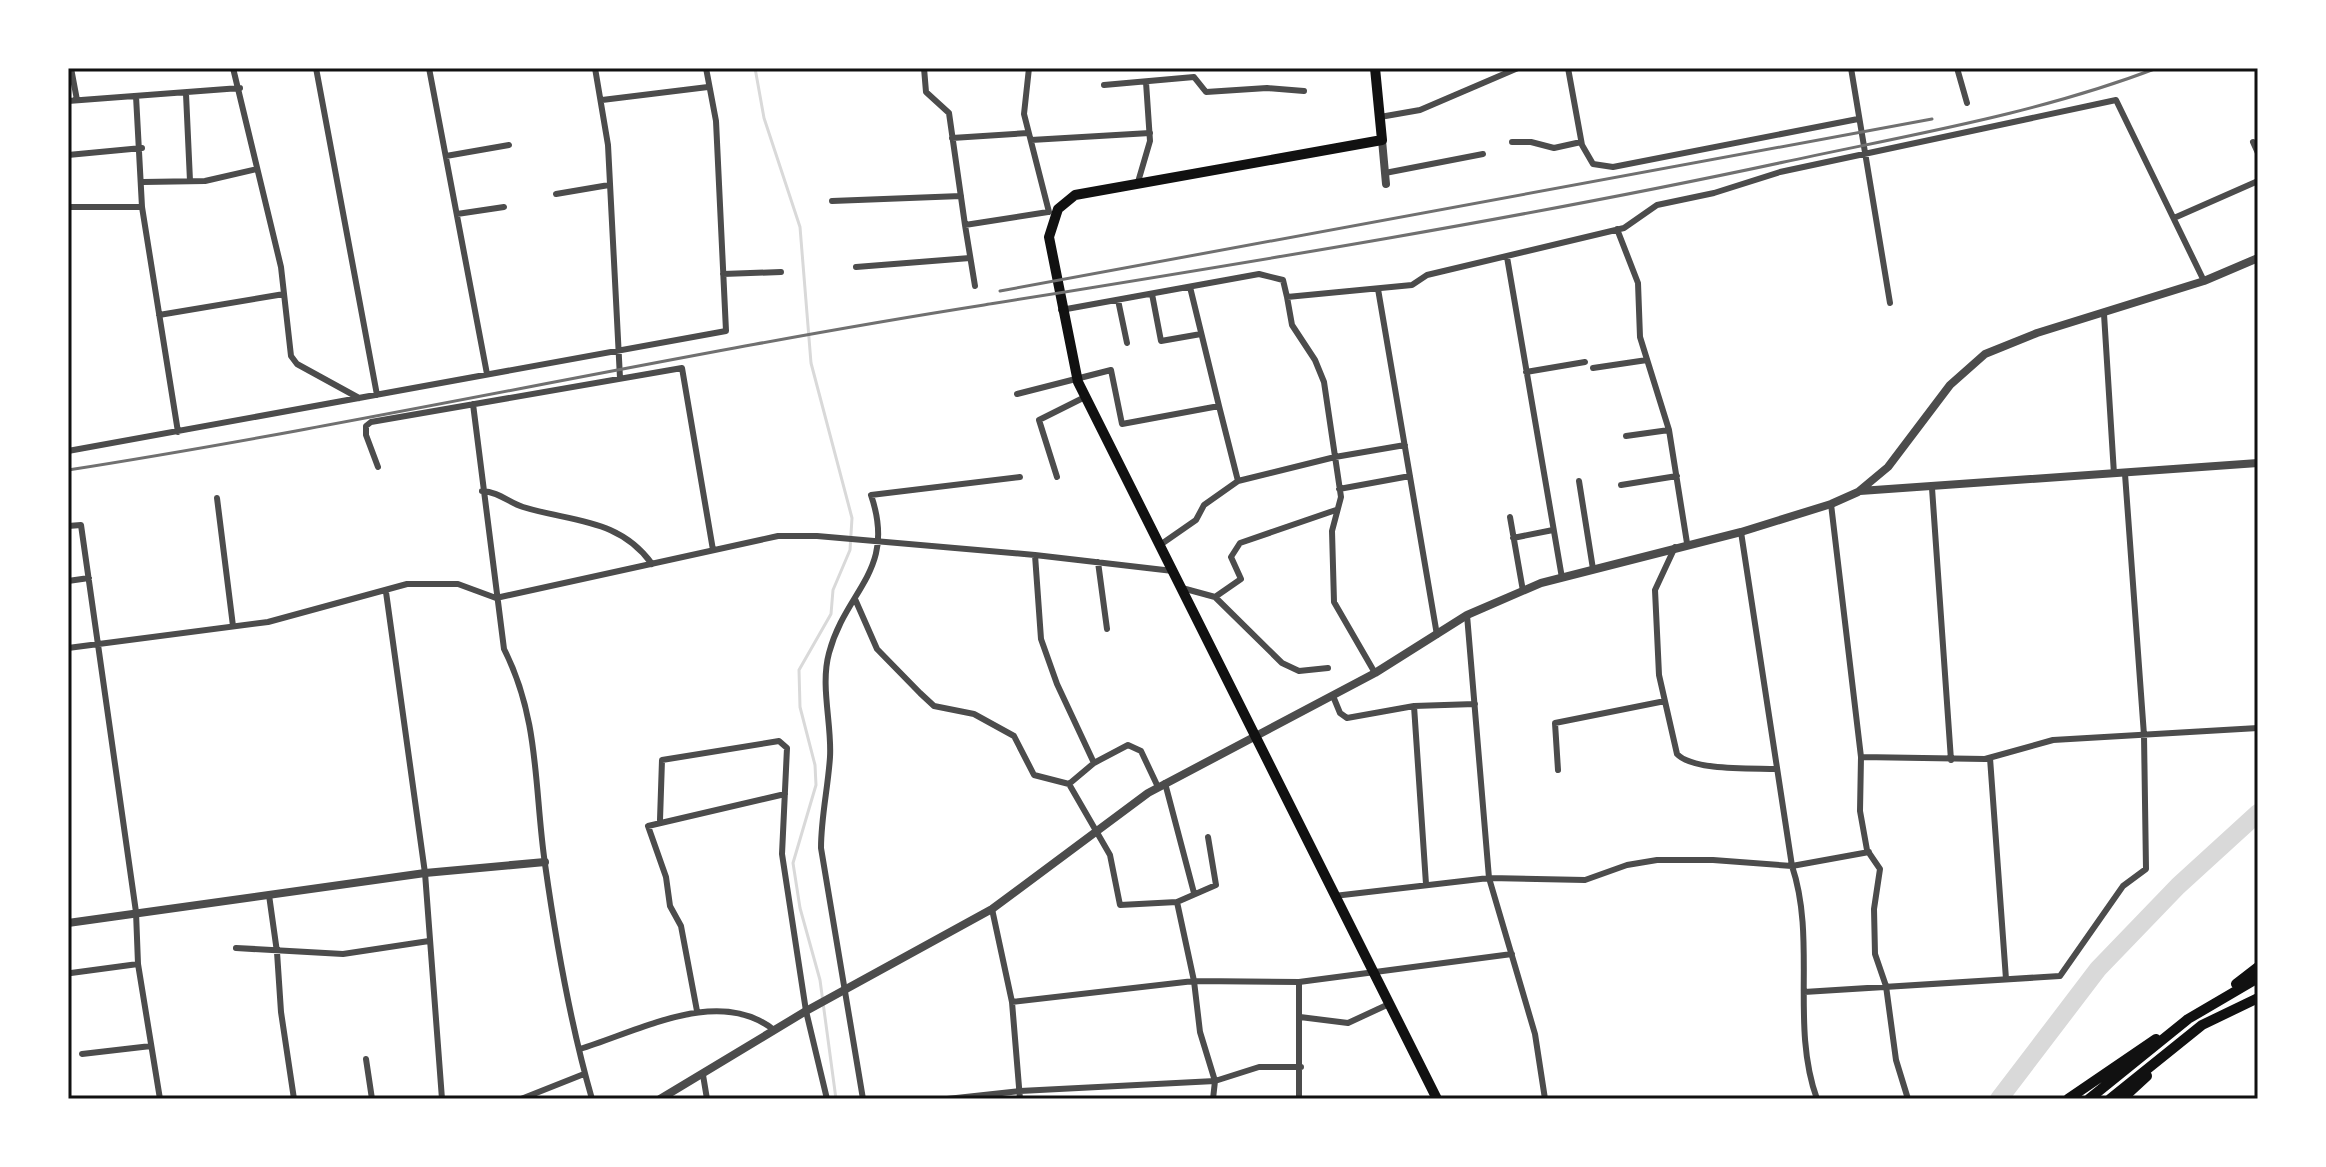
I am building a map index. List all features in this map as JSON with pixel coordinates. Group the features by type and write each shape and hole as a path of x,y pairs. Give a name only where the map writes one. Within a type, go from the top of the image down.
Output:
{"main road":[{"path":"1375,68 1382,140 1075,195 1052,213 1049,237 1077,380 1437,1099"},
{"path":"2210,1005 2258,967"},
{"path":"2068,1099 2128,1055 2258,978"},
{"path":"2110,1099 2202,1025 2258,998"},
{"path":"2089,1099 2188,1019"},
{"path":"2122,1099 2202,1025"}],"street":[{"path":"71,68 77,100"},
{"path":"233,68 240,88 284,294 291,356 297,364 359,398"},
{"path":"316,68 377,395"},
{"path":"429,68 487,374"},
{"path":"595,68 602,100 609,185 616,350 620,378"},
{"path":"68,451 726,331 716,121 706,68"},
{"path":"924,68 926,92 946,108 975,286"},
{"path":"965,225 1052,213 1029,136 1024,95 1029,68"},
{"path":"1380,117 1420,110 1518,68"},
{"path":"1568,68 1581,142 1593,164 1613,167 1858,119"},
{"path":"1851,68 1863,156 1890,303"},
{"path":"1957,68 1967,103"},
{"path":"1104,85 1194,77 1206,92 1267,88 1304,91"},
{"path":"1138,182 1150,133 1146,82"},
{"path":"602,100 708,87"},
{"path":"68,101 240,88"},
{"path":"186,94 190,181"},
{"path":"136,96 142,148 142,207 178,432"},
{"path":"1287,297 1412,285 1427,275 1617,229 1657,205 1780,172 2116,100 2204,281"},
{"path":"952,138 1150,133"},
{"path":"1382,140 1386,184"},
{"path":"1512,142 1531,142 1554,148 1581,142"},
{"path":"2253,142 2258,153"},
{"path":"446,156 509,145"},
{"path":"68,155 142,148"},
{"path":"1385,173 1483,154"},
{"path":"143,182 190,181 257,169"},
{"path":"2174,218 2258,181"},
{"path":"556,194 609,185"},
{"path":"832,201 961,196"},
{"path":"68,207 142,207"},
{"path":"457,214 504,207"},
{"path":"1617,229 1638,283 1640,337 1669,430 1687,543"},
{"path":"1507,257 1562,578"},
{"path":"856,267 970,258"},
{"path":"660,1099 806,1011 992,909 1097,828 1162,785 1375,673 1467,615 1562,578 1687,543 1741,532 1831,504 1858,492 1888,467 1950,385 1985,354 2037,333 2204,281 2258,258"},
{"path":"723,274 781,272"},
{"path":"1061,310 1259,274 1278,276 1283,280 1292,325 1315,360 1324,382 1339,489 1330,560 1334,602 1375,673"},
{"path":"1190,287 1238,481"},
{"path":"1378,289 1437,635"},
{"path":"159,315 284,294"},
{"path":"1152,294 1161,341 1201,334"},
{"path":"1118,300 1127,343"},
{"path":"2104,314 2114,474"},
{"path":"1593,368 1647,360"},
{"path":"1526,372 1585,362"},
{"path":"378,467 366,435 366,426 371,422 682,368 713,550"},
{"path":"1017,394 1111,370 1122,424 1219,406"},
{"path":"1057,477 1039,420 1085,397"},
{"path":"473,404 504,649 521,684 532,725 545,862 584,1074 592,1099"},
{"path":"1626,436 1669,430"},
{"path":"1160,545 1196,520 1204,505 1238,481 1335,457 1405,445"},
{"path":"1858,492 2258,463"},
{"path":"1804,992 2060,976 2123,886 2146,869 2144,735 2125,474"},
{"path":"1339,489 1410,476"},
{"path":"1621,485 1677,476"},
{"path":"863,1099 821,848 821,812 830,757 828,655 873,565 880,542 871,495 1020,477"},
{"path":"1579,481 1593,569"},
{"path":"1932,488 1951,760"},
{"path":"482,491 562,518 584,519 638,544 652,564"},
{"path":"217,498 233,626"},
{"path":"1831,504 1861,757 1860,811 1869,852 1880,869 1874,909 1875,954 1886,986 1896,1060 1908,1099"},
{"path":"1215,597 1241,579 1231,557 1240,543 1336,510"},
{"path":"1510,517 1523,591"},
{"path":"68,526 81,525 136,912 138,964 160,1099"},
{"path":"1513,538 1553,530"},
{"path":"1741,532 1792,866 1802,895 1804,992 1811,1083 1817,1099"},
{"path":"68,648 305,615 407,584 439,581 458,584 496,598 794,535 1035,555 1173,571"},
{"path":"1675,547 1655,590 1659,675 1677,754 1684,761 1776,769"},
{"path":"1035,555 1041,639 1057,684 1094,763"},
{"path":"1098,562 1107,629"},
{"path":"68,581 89,578"},
{"path":"1181,588 1215,597 1282,663 1299,671 1328,668"},
{"path":"386,592 425,873 442,1099"},
{"path":"855,599 877,649 934,706 974,714 1014,736 1034,775 1069,784 1110,855 1120,905 1177,902 1216,885 1208,837"},
{"path":"1467,615 1489,878 1535,1034 1545,1099"},
{"path":"1333,696 1340,713 1347,718 1414,706 1475,704"},
{"path":"1558,770 1555,723 1665,701"},
{"path":"1414,706 1426,884"},
{"path":"1861,757 1990,758 2053,740 2258,728"},
{"path":"660,820 662,760 779,741 788,752 782,854 806,1011 827,1099"},
{"path":"1069,784 1094,763 1128,745 1141,751 1162,785 1194,893"},
{"path":"1990,758 2006,979"},
{"path":"697,1011 681,926 670,906 666,877 648,826 660,820 785,794"},
{"path":"1334,896 1489,878 1585,880 1627,865 1657,860 1713,860 1792,866 1869,852"},
{"path":"68,923 425,873 545,862"},
{"path":"269,895 294,1099"},
{"path":"1177,902 1194,981 1200,1032 1215,1081 1213,1099"},
{"path":"992,909 1012,1002 1020,1099"},
{"path":"236,948 343,954 429,941"},
{"path":"1012,1002 1194,981 1299,982 1512,954"},
{"path":"71,973 138,964"},
{"path":"1299,982 1299,1099"},
{"path":"1300,1017 1348,1023 1389,1004"},
{"path":"580,1049 697,1011 757,1016 774,1030"},
{"path":"82,1054 151,1046"},
{"path":"366,1059 372,1099"},
{"path":"947,1099 1020,1091 1215,1081 1259,1067 1301,1067"},
{"path":"521,1099 584,1074"},
{"path":"703,1075 707,1099"}],"waterway":[{"path":"755,68 764,118 800,227 811,363 852,518 850,550 833,590 831,614 799,670 800,707 815,765 816,785 793,863 800,908 820,980 836,1099"},
{"path":"1999,1099 2098,969 2178,886 2258,813"}],"railway":[{"path":"68,470 297,431 869,324 1285,256 1684,183 2019,111 2157,68"},
{"path":"1000,291 1932,119"}]}
